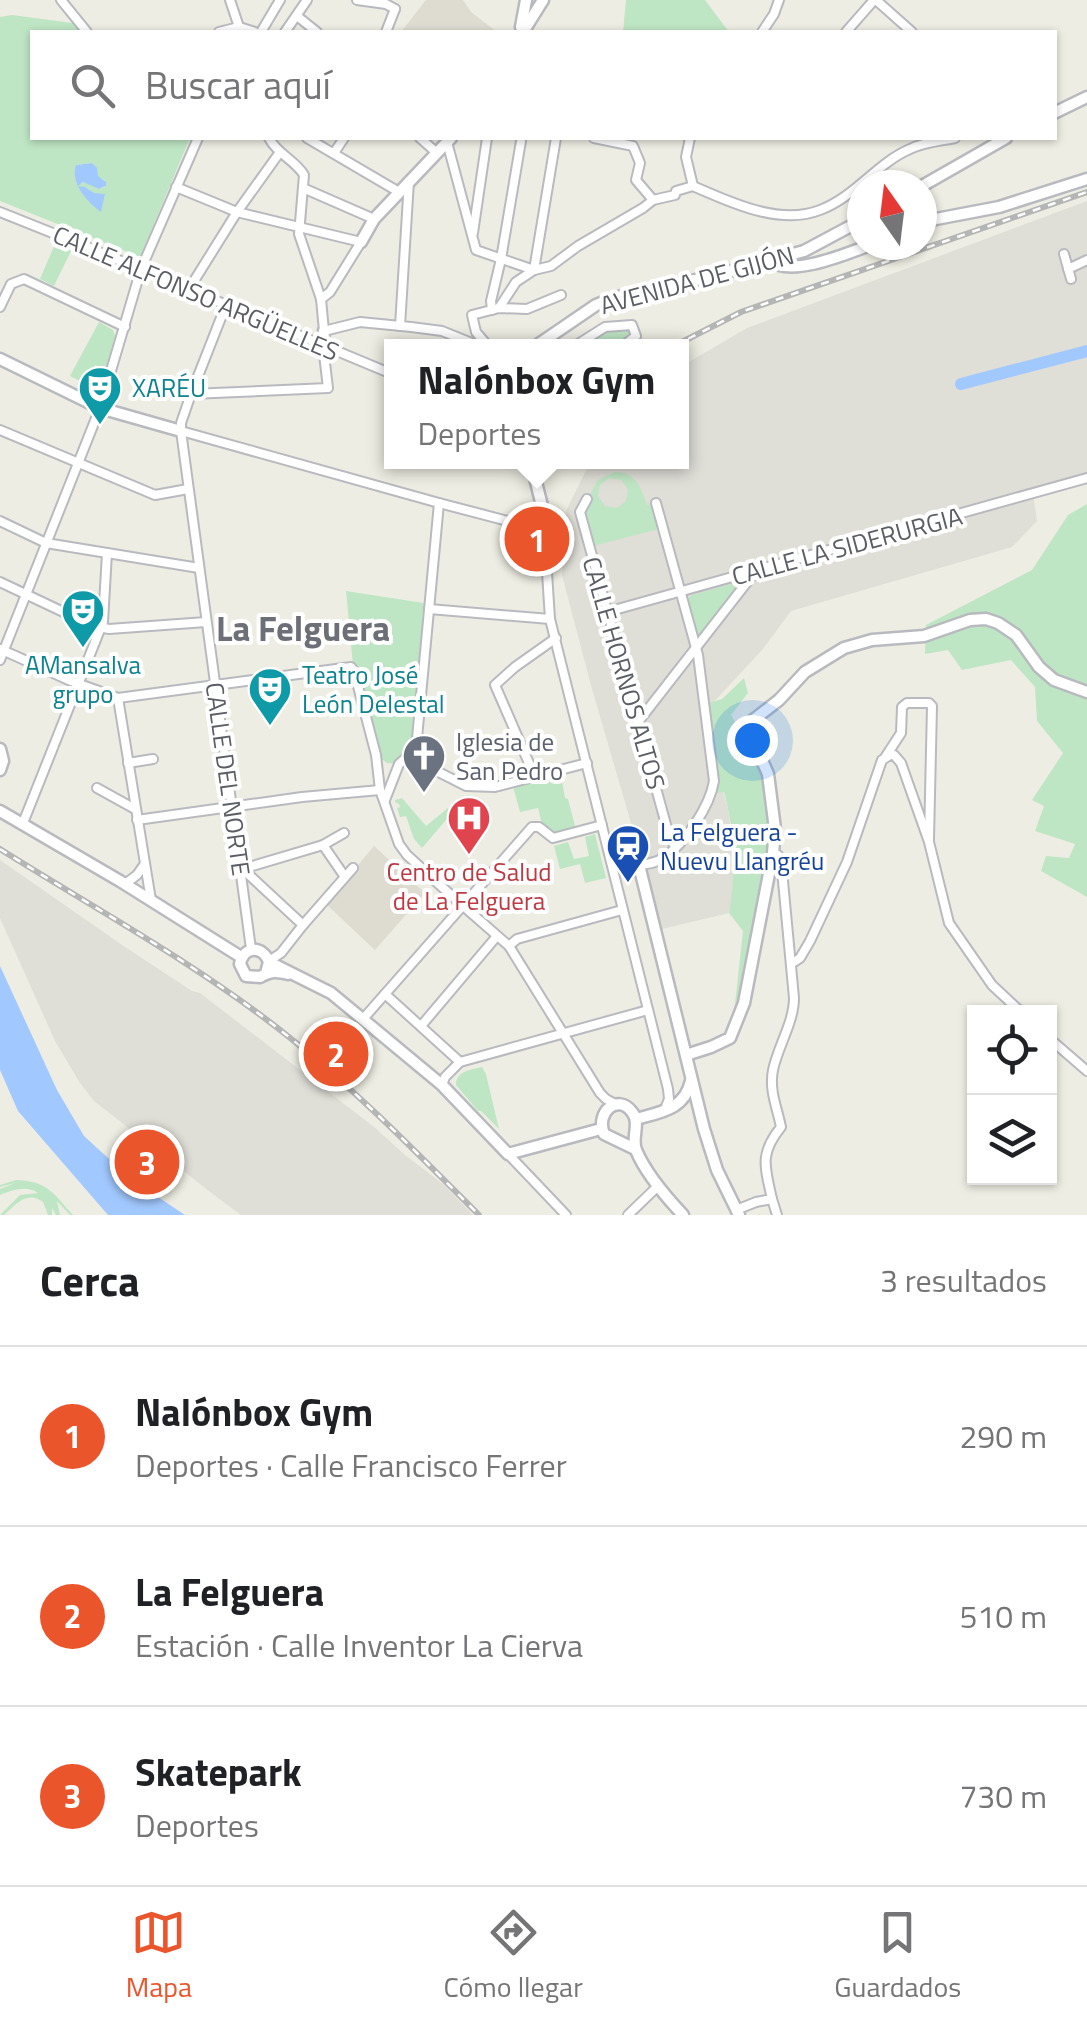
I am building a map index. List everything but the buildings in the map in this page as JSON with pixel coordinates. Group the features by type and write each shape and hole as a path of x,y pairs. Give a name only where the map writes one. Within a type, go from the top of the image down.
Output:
{"street":[{"path":"60,0 85,30"},
{"path":"230,0 239,27"},
{"path":"259,30 280,0"},
{"path":"286,30 307,0"},
{"path":"357,0 395,9"},
{"path":"387,30 395,9 405,0"},
{"path":"522,30 526,0"},
{"path":"524,30 543,0"},
{"path":"763,30 779,0"},
{"path":"848,30 875,0 910,30"},
{"path":"297,16 314,30"},
{"path":"227,30 250,30"},
{"path":"1057,112 1087,97"},
{"path":"197,140 142,269 100,408 1,654 118,698 347,667 354,671 376,755 380,790 399,844 509,946 600,1093 633,1112 635,1149 658,1186 683,1215"},
{"path":"191,394 328,388 321,299 298,226 302,172 270,140"},
{"path":"311,140 398,192"},
{"path":"334,153 343,140"},
{"path":"422,140 437,153"},
{"path":"321,299 330,292 374,218 449,140"},
{"path":"449,140 478,252 534,270"},
{"path":"472,238 487,140"},
{"path":"534,270 556,140"},
{"path":"616,140 633,146 640,163 636,180 653,200"},
{"path":"690,140 686,156 694,186"},
{"path":"495,309 516,282 534,270 551,266 653,200 675,195 681,188 694,186 758,210 781,214 810,212 864,183 890,160 910,149 947,140"},
{"path":"937,177 1002,140"},
{"path":"495,309 491,302 522,142"},
{"path":"189,289 280,152"},
{"path":"937,221 999,207 1087,178"},
{"path":"400,326 409,181"},
{"path":"176,187 237,212 360,242"},
{"path":"302,188 374,218"},
{"name":"CALLE ALFONSO ARGÜELLES","path":"0,212 384,371"},
{"name":"AVENIDA DE GIJÓN","path":"545,339 613,298 804,251 847,228"},
{"path":"770,260 784,267 797,267 847,252"},
{"path":"1064,254 1071,279"},
{"path":"1068,269 1087,260"},
{"path":"0,307 11,284 24,279 125,326"},
{"path":"480,339 471,316 495,309 527,308 561,295"},
{"path":"181,431 191,394 226,306"},
{"path":"324,330 360,322 442,331 462,339"},
{"path":"586,339 605,328 632,324 636,336 632,339"},
{"path":"550,335 553,339"},
{"path":"0,359 100,408 439,503 544,526"},
{"path":"0,430 155,495 188,490"},
{"name":"CALLE DEL NORTE","path":"181,431 230,806 246,871 241,881 251,949"},
{"path":"533,469 544,510 550,619 668,1089 664,1111"},
{"name":"CALLE LA SIDERURGIA","path":"607,612 1087,478"},
{"name":"CALLE HORNOS ALTOS","path":"587,499 580,512 670,839 676,847"},
{"path":"384,800 399,764 416,749 439,503"},
{"path":"656,503 696,648 714,781 702,813 676,847 661,860 644,867 691,1080 717,1170 738,1213 772,1199"},
{"path":"0,521 46,543 198,568"},
{"path":"22,823 103,622 107,553"},
{"path":"638,722 756,571"},
{"path":"0,582 94,626 206,622"},
{"path":"430,608 550,619"},
{"path":"686,1055 730,1038 739,1018 775,829 768,774 754,742 752,721 805,672 844,648 872,640 924,636 970,620 986,619 1010,630 1054,680 1087,692"},
{"path":"535,777 495,685 556,638"},
{"path":"118,698 151,900"},
{"path":"790,964 800,958 848,862 879,766 901,733 902,707 907,703 932,706 929,842"},
{"path":"0,749 0,770"},
{"path":"886,756 894,754 901,763 929,842 949,923 992,985 1013,1005"},
{"path":"376,755 387,763 399,764"},
{"path":"407,756 466,786 495,787 587,763"},
{"path":"128,762 152,759"},
{"path":"97,788 135,809"},
{"path":"137,820 380,790"},
{"path":"0,811 241,957"},
{"path":"363,1019 532,827 539,827 553,838 602,825"},
{"path":"302,925 246,871 323,845 344,833"},
{"path":"323,845 345,877"},
{"path":"773,853 781,860 794,1009 780,1045 772,1084 782,1127 764,1156 777,1215"},
{"path":"298,977 275,971 268,965 265,953 259,950 251,949 241,957 246,976 260,977 268,965 302,925 353,868"},
{"path":"131,888 138,875 145,875"},
{"path":"131,888 145,875"},
{"path":"509,946 517,939 622,910"},
{"path":"420,1026 497,936"},
{"path":"281,953 283,968"},
{"path":"268,965 283,968 330,993 363,1019 442,1086 566,1215"},
{"path":"385,994 460,1062"},
{"path":"442,1086 460,1062 648,1010"},
{"path":"1057,1045 1087,1071"},
{"path":"636,1119 677,1106 686,1098 691,1080"},
{"path":"600,1093 602,1129 611,1139 618,1140 634,1132"},
{"path":"686,1098 698,1102"},
{"path":"602,1115 617,1105"},
{"path":"508,1154 602,1129"},
{"path":"618,1140 635,1149"},
{"path":"628,1215 658,1186"}],"shaded area":[{"path":"426,0 463,0 471,12 494,30 403,30"},
{"path":"1087,201 1087,478 1033,494 1037,521 1012,547 791,611 762,650 711,705 718,774 731,832 734,885 729,913 662,929 562,575 566,511 587,469 689,469 689,362 747,328"},
{"path":"374,846 425,893 375,950 326,904"},
{"path":"0,860 125,947 200,993 374,1127 443,1184 473,1215 241,1215 218,1198 94,1101 80,1083 55,1041 0,918"}],"green space":[{"path":"626,0 705,0 728,30 623,30"},
{"path":"0,17 73,23 80,30 30,30 30,140 189,140 140,257 0,201","holes":["92,163 106,182 99,189 84,182 78,185 76,165"]},
{"path":"55,244 71,251 54,286 40,279"},
{"path":"99,322 113,330 115,336 105,370 95,365 88,385 70,376"},
{"path":"630,326 633,336 591,339 606,329"},
{"path":"615,472 633,478 647,505 656,503 663,528 589,547 580,512 598,480","holes":["609,478 621,480 628,489 626,501 617,508 605,506 598,496 600,485"]},
{"path":"1087,504 1087,897 1041,871 1046,856 1069,858 1075,844 1035,831 1044,806 1032,800 1063,753 1037,721 1035,687 1011,660 962,670 948,650 925,654 926,625 1032,570 1068,515"},
{"path":"732,584 735,592 703,634 695,633 688,599"},
{"path":"346,591 430,604 416,749 399,764 387,763 376,755 353,665"},
{"path":"744,678 748,693 731,715 738,727 746,722 761,767 769,834 734,1013 743,931 729,913 732,837 724,792 716,793 718,774 709,703 722,699"},
{"path":"560,770 576,830 554,835 543,828 538,808 520,812 512,783"},
{"path":"402,798 426,826 448,808 452,813 422,848 414,839 406,816 400,817 395,800"},
{"path":"595,834 606,878 585,883 580,864 560,869 554,846 568,842 574,859 589,856 585,837"},
{"path":"482,1067 499,1129 456,1085 461,1074"},
{"path":"140,1147 164,1166 155,1178 130,1159"},
{"path":"16,1180 43,1186 73,1215 57,1201 60,1215 52,1208 52,1215 48,1215 43,1202 32,1197 0,1215 20,1195 38,1193 24,1189 0,1195 0,1189 15,1183 0,1185"}],"water":[{"path":"92,163 106,182 99,189 83,182 78,186 76,165"},
{"path":"78,186 105,194 101,212 85,197"},
{"path":"0,966 57,1090 84,1136 131,1179 185,1215 108,1215 18,1111 0,1070"}],"waterway":[{"path":"961,384 1087,351"}],"railway":[{"path":"688,339 741,312 1087,192"},
{"path":"0,849 184,962 255,1011 363,1101 479,1215"}],"place":[{"name":"XARÉU","path":"100,426"},
{"name":"Nalónbox Gym","path":"537,539"},
{"name":"AMansalva grupo","path":"83,649"},
{"name":"Teatro José León Delestal","path":"270,727"},
{"name":"Iglesia de San Pedro","path":"424,794"},
{"name":"Centro de Salud de La Felguera","path":"469,856"},
{"name":"La Felguera - Nuevu Llangréu","path":"628,884"},
{"name":"La Felguera","path":"336,1054"},
{"name":"Skatepark","path":"147,1162"}],"district":[{"name":"La Felguera","path":"303,628"}]}
